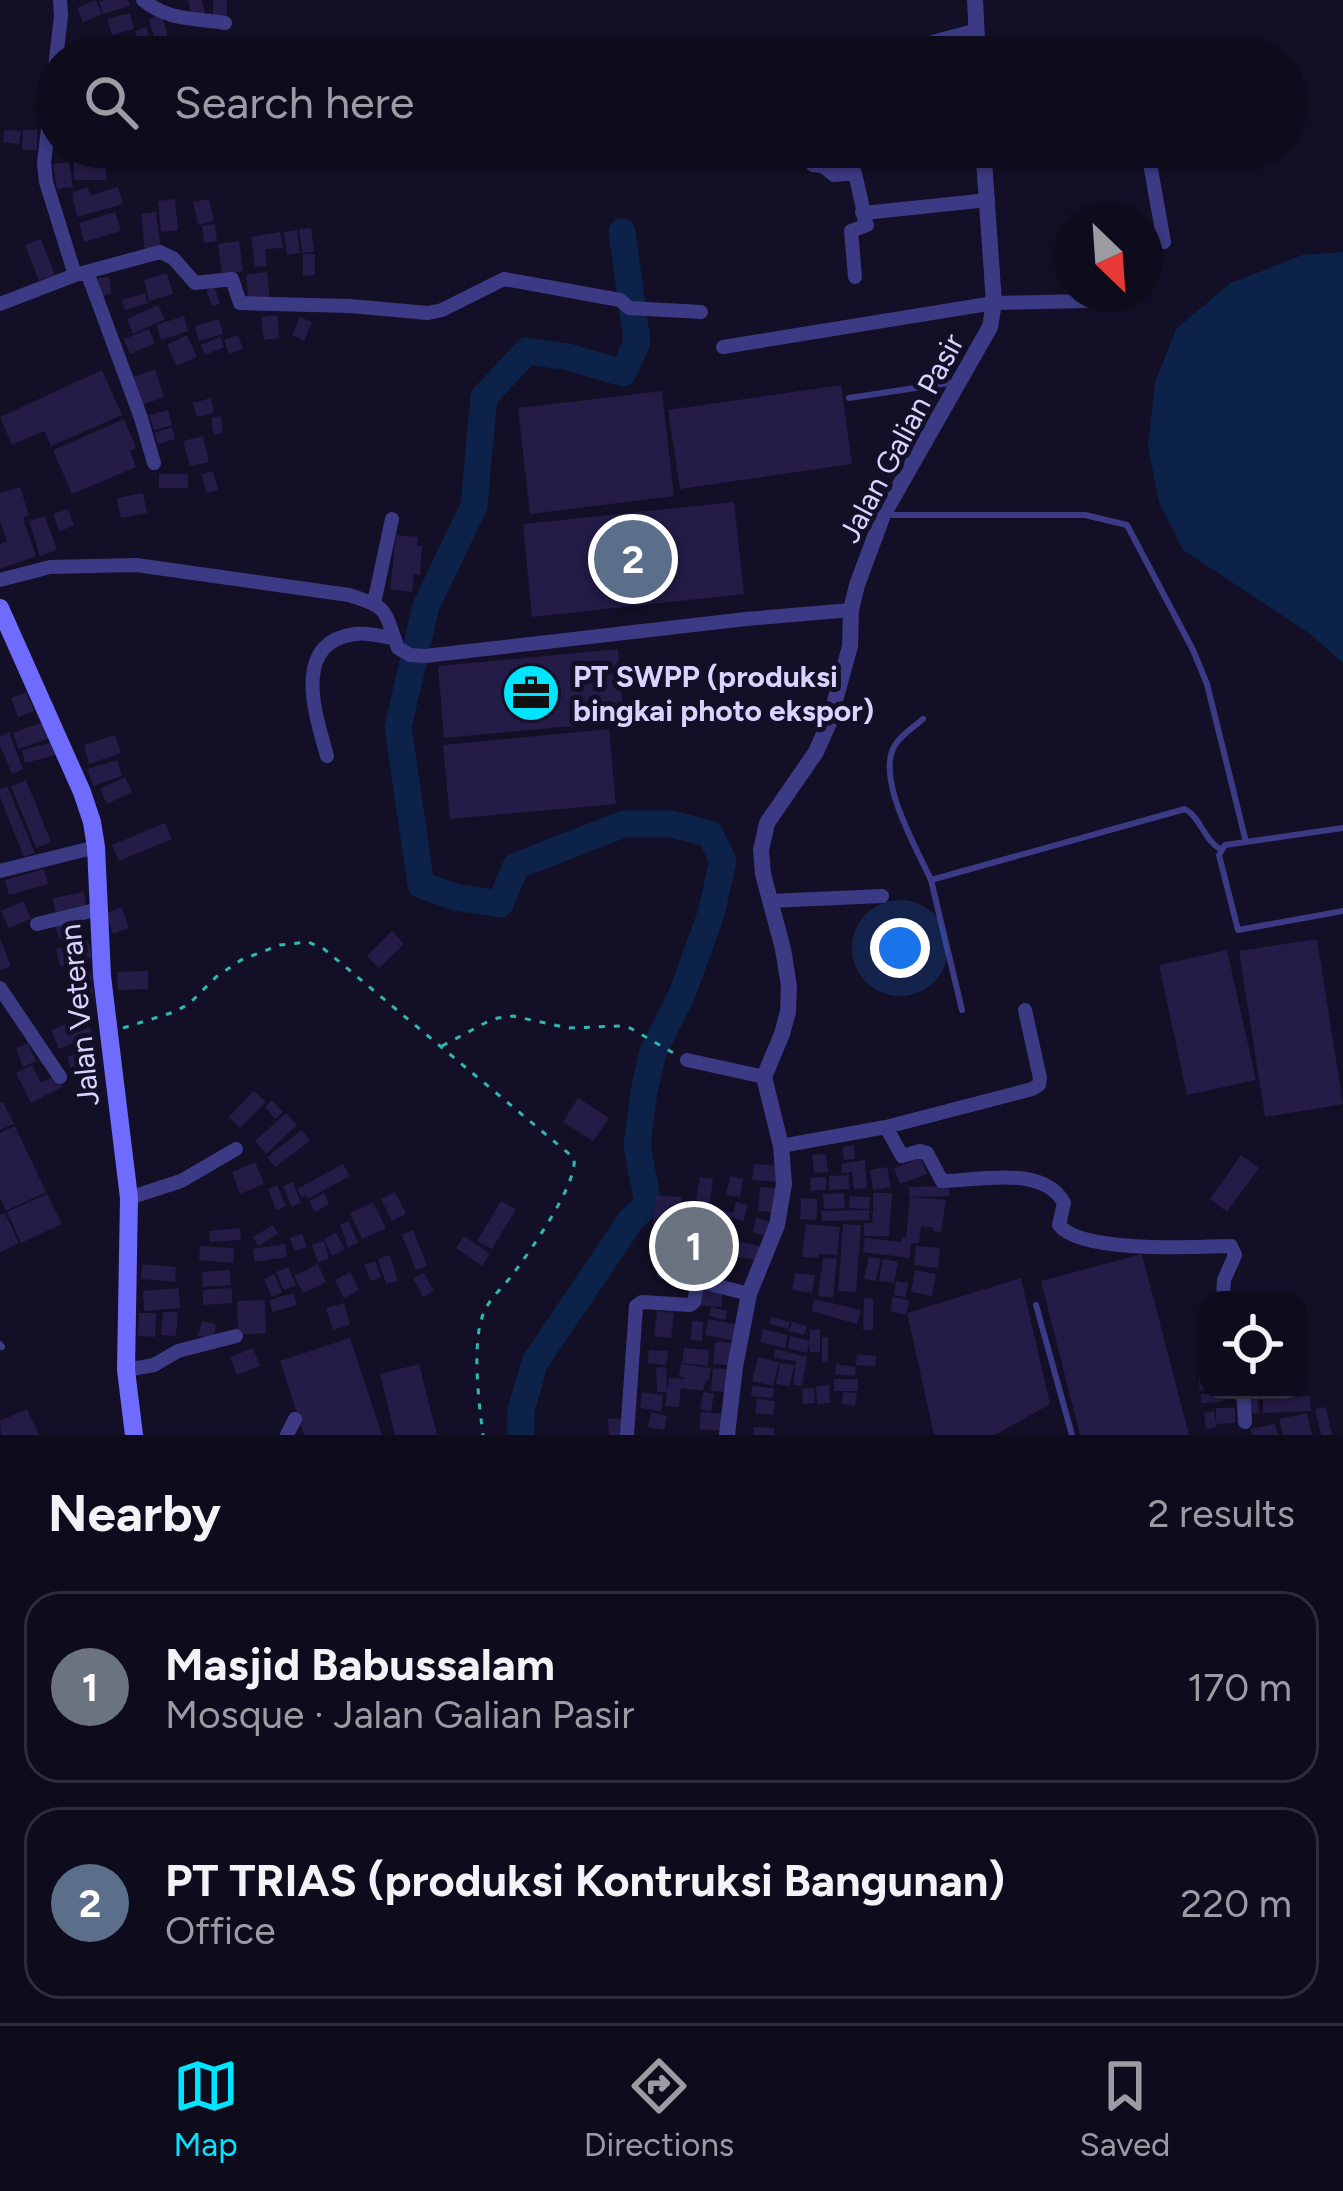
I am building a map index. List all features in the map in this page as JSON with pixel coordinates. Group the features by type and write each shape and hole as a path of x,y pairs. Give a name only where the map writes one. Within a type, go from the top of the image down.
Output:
{"main road":[{"name":"Jalan Veteran","path":"0,608 9,656 82,792 92,822 102,976 128,1198 126,1370 134,1435"}],"street":[{"path":"59,36 60,0"},
{"path":"143,0 180,18 225,22"},
{"path":"975,0 977,36"},
{"path":"955,36 977,30"},
{"path":"45,168 154,463"},
{"path":"826,168 834,175 855,173 867,225 851,232 855,277"},
{"name":"Jalan Galian Pasir","path":"764,1077 782,1034 789,986 761,850 767,823 816,752 829,723 850,646 856,585 884,515 990,327 994,303 985,168"},
{"path":"1151,168 1164,242"},
{"path":"862,212 988,200"},
{"path":"0,304 160,252 173,258 195,283 231,278 240,303 428,314 509,279 620,300 632,308 701,312"},
{"path":"723,347 994,303 1055,302"},
{"path":"374,602 392,519"},
{"path":"0,580 50,567 136,566 349,595 384,609 398,648 417,656 851,610"},
{"path":"327,756 311,697 314,667 321,653 357,633 394,638"},
{"path":"0,871 96,847"},
{"path":"770,901 882,896"},
{"path":"37,924 99,909"},
{"path":"0,988 60,1077"},
{"path":"781,1146 886,1127 1032,1089 1040,1078 1025,1010"},
{"path":"687,1060 764,1077 781,1146 782,1200 773,1237 749,1294 728,1435"},
{"path":"886,1127 902,1156 927,1153 942,1181 1000,1176 1056,1193 1064,1203 1059,1225 1076,1238 1167,1248 1233,1247 1235,1255 1223,1291"},
{"path":"128,1198 181,1181 236,1149"},
{"path":"664,1273 749,1294"},
{"path":"627,1435 636,1306 642,1302 692,1304 698,1281"},
{"path":"126,1370 236,1336"},
{"path":"1244,1399 1245,1422"},
{"path":"287,1435 295,1419"}],"lane":[{"path":"849,398 959,382"},
{"path":"884,515 1085,515 1127,524 1207,685 1246,842"},
{"path":"923,719 897,741 890,765 896,803 931,880 962,1010"},
{"path":"931,880 1185,809 1220,849"},
{"path":"1343,828 1225,845 1219,855 1238,930 1343,911"},
{"path":"1036,1305 1072,1435"}],"path":[{"path":"110,1032 189,1004 241,960 280,945 308,942 324,949 574,1158 576,1169 545,1228 484,1312 478,1346 483,1435"},
{"path":"441,1047 485,1023 514,1016 568,1028 621,1026 687,1060"}],"water":[{"path":"1343,252 1343,663 1310,634 1183,550 1159,502 1148,446 1155,383 1176,329 1229,284 1302,255"}],"building":[{"path":"96,0 102,14 83,22 77,8"},
{"path":"128,0 130,6 103,14 99,2"},
{"path":"188,0 202,0 206,17 192,19"},
{"path":"213,0 227,0 227,20 213,20"},
{"path":"130,13 134,29 112,35 107,19"},
{"path":"162,15 168,36 154,36 149,19"},
{"path":"4,130 21,131 19,144 3,142"},
{"path":"23,130 36,130 36,150 22,150"},
{"path":"54,168 70,168 73,187 57,189"},
{"path":"74,168 106,168 106,180 74,180"},
{"path":"87,187 91,195 118,187 123,204 77,217 72,193"},
{"path":"175,199 178,230 161,232 158,201"},
{"path":"209,199 214,221 198,225 193,202"},
{"path":"115,212 121,231 84,242 79,223"},
{"path":"156,212 161,249 145,251 141,214"},
{"path":"215,224 217,241 204,243 202,226"},
{"path":"311,228 314,252 302,253 299,229"},
{"path":"297,230 300,253 287,255 284,232"},
{"path":"280,232 283,248 265,249 267,266 255,267 251,237"},
{"path":"41,239 55,275 39,281 25,245"},
{"path":"239,241 243,271 222,274 218,244"},
{"path":"303,254 315,254 315,275 303,276"},
{"path":"267,272 270,299 249,301 246,275"},
{"path":"167,273 173,294 149,301 144,280"},
{"path":"109,277 111,294 100,296 98,278"},
{"path":"214,287 220,303 212,306 206,289"},
{"path":"145,293 148,303 125,310 122,300"},
{"path":"158,305 165,319 133,334 127,319"},
{"path":"277,315 279,338 264,340 261,317"},
{"path":"184,316 188,331 161,340 156,325"},
{"path":"300,317 312,322 304,341 292,335"},
{"path":"219,319 223,334 199,341 195,326"},
{"path":"149,329 155,343 130,354 124,339"},
{"path":"187,335 197,357 177,366 167,345"},
{"path":"238,335 243,349 229,354 224,340"},
{"path":"220,337 224,347 205,355 201,345"},
{"path":"155,369 164,397 142,405 133,377"},
{"path":"102,370 122,415 51,446 44,431 12,445 0,417"},
{"path":"841,385 852,464 680,489 668,410"},
{"path":"662,391 674,496 530,514 518,408"},
{"path":"211,398 214,413 197,417 193,403"},
{"path":"168,410 172,425 154,430 149,415"},
{"path":"221,416 223,433 214,435 211,418"},
{"path":"124,419 136,448 130,451 136,467 72,494 53,450"},
{"path":"172,427 175,439 158,444 154,433"},
{"path":"203,436 209,462 190,466 183,441"},
{"path":"213,471 218,490 206,493 202,474"},
{"path":"159,474 188,474 188,488 159,488"},
{"path":"20,487 29,515 23,518 36,556 0,569 0,544 7,541 0,522 0,493"},
{"path":"143,493 147,513 121,518 117,498"},
{"path":"734,502 744,594 532,617 523,524"},
{"path":"68,509 74,526 59,531 53,514"},
{"path":"45,516 57,550 40,556 29,521"},
{"path":"396,535 418,537 417,546 422,546 420,575 414,574 412,592 390,589"},
{"name":"PT SWPP (produksi bingkai photo ekspor)","path":"618,649 624,721 444,738 438,666"},
{"path":"26,692 34,711 18,717 11,698"},
{"path":"43,722 50,738 19,749 13,733"},
{"name":"PT SWPP (produksi bingkai photo ekspor)","path":"609,729 616,804 450,819 443,745"},
{"path":"9,732 23,769 12,774 0,745 0,736"},
{"path":"115,735 121,753 89,764 84,745"},
{"path":"53,742 56,755 25,763 22,750"},
{"path":"117,760 122,776 93,786 87,769"},
{"path":"125,777 132,792 107,804 100,789"},
{"path":"26,780 51,842 36,848 11,786"},
{"path":"7,786 35,853 24,857 0,797 0,789"},
{"path":"165,823 172,839 119,861 112,845"},
{"path":"44,869 48,884 9,895 5,880"},
{"path":"84,892 86,906 55,912 53,898"},
{"path":"23,901 31,919 9,928 1,911"},
{"path":"122,907 129,928 113,934 106,913"},
{"path":"73,917 78,932 60,939 54,924"},
{"path":"392,931 404,944 379,968 367,956"},
{"path":"0,939 11,966 0,970"},
{"path":"1317,939 1343,1104 1265,1117 1239,951"},
{"path":"88,940 92,957 74,962 69,945"},
{"path":"67,946 72,963 60,966 56,949"},
{"path":"1227,950 1256,1080 1187,1095 1159,965"},
{"path":"91,970 93,994 73,995 71,971"},
{"path":"148,971 148,989 118,990 117,972"},
{"path":"69,1023 73,1034 90,1027 93,1034 59,1049 51,1030"},
{"path":"28,1043 36,1061 23,1067 16,1048"},
{"path":"97,1050 100,1062 70,1068 68,1056"},
{"path":"32,1065 41,1083 56,1075 62,1087 31,1103 16,1073"},
{"path":"254,1091 266,1102 240,1128 229,1117"},
{"path":"578,1098 609,1118 593,1141 563,1122"},
{"path":"272,1100 283,1112 275,1119 265,1107"},
{"path":"0,1103 14,1124 0,1130"},
{"path":"286,1113 297,1125 266,1154 255,1141"},
{"path":"15,1126 46,1192 6,1211 0,1198 0,1133"},
{"path":"302,1130 310,1141 275,1167 267,1157"},
{"path":"854,1145 855,1159 844,1160 842,1147"},
{"path":"826,1154 828,1172 814,1173 812,1155"},
{"path":"1241,1155 1259,1168 1227,1212 1210,1199"},
{"path":"921,1158 927,1174 900,1184 894,1168"},
{"path":"865,1160 867,1188 854,1189 852,1172 842,1173 841,1164"},
{"path":"255,1162 264,1184 240,1194 232,1172"},
{"path":"343,1164 350,1176 302,1198 297,1189"},
{"path":"754,1164 779,1166 778,1182 752,1180"},
{"path":"887,1167 891,1187 873,1190 870,1170"},
{"path":"849,1175 849,1189 829,1190 829,1176"},
{"path":"730,1176 743,1179 740,1197 726,1195"},
{"path":"700,1177 713,1179 710,1203 696,1200"},
{"path":"826,1177 826,1190 811,1191 810,1178"},
{"path":"293,1182 301,1203 292,1207 283,1186"},
{"path":"277,1185 286,1206 276,1210 268,1189"},
{"path":"949,1186 949,1196 909,1197 909,1187"},
{"path":"760,1187 776,1188 774,1212 758,1211"},
{"path":"395,1192 406,1214 392,1221 381,1199"},
{"path":"324,1193 329,1204 315,1212 309,1201"},
{"path":"844,1193 845,1208 824,1209 823,1194"},
{"path":"873,1193 892,1193 889,1236 864,1236 864,1223 872,1223 873,1210 878,1210 873,1209"},
{"path":"47,1194 62,1224 21,1243 7,1212"},
{"path":"656,1195 682,1197 680,1227 653,1225"},
{"path":"850,1196 870,1197 869,1209 849,1208"},
{"path":"910,1197 946,1200 941,1232 921,1226 919,1243 911,1243 910,1258 863,1252 865,1238 901,1242 906,1238"},
{"path":"801,1198 817,1199 816,1220 800,1219"},
{"path":"501,1201 516,1209 492,1249 477,1241"},
{"path":"373,1202 386,1228 362,1239 350,1213"},
{"path":"736,1202 748,1205 743,1221 731,1217 728,1227 718,1225 722,1210 733,1213"},
{"path":"684,1208 715,1209 714,1226 683,1224"},
{"path":"869,1210 869,1220 822,1221 821,1211"},
{"path":"5,1213 19,1243 0,1252 0,1215"},
{"path":"756,1218 771,1222 767,1236 753,1233"},
{"path":"349,1221 358,1243 348,1247 340,1225"},
{"path":"806,1224 840,1227 837,1255 802,1257"},
{"path":"843,1224 861,1225 856,1292 838,1291"},
{"path":"273,1225 278,1234 258,1246 253,1237"},
{"path":"240,1228 241,1240 210,1242 209,1231"},
{"path":"413,1230 427,1266 416,1270 402,1235"},
{"path":"675,1230 716,1232 714,1262 673,1259"},
{"path":"336,1233 345,1249 332,1256 324,1239"},
{"path":"302,1234 307,1247 295,1251 290,1238"},
{"path":"464,1236 490,1254 482,1266 456,1248"},
{"path":"732,1240 764,1247 761,1261 728,1255"},
{"path":"324,1241 329,1259 318,1262 312,1245"},
{"path":"285,1244 287,1257 255,1262 253,1249"},
{"path":"200,1246 234,1248 233,1263 199,1260"},
{"path":"916,1246 940,1248 938,1268 914,1265"},
{"path":"1142,1254 1189,1435 1080,1435 1041,1281"},
{"path":"390,1255 398,1281 386,1284 378,1259"},
{"path":"869,1257 881,1259 876,1281 864,1279"},
{"path":"823,1258 837,1259 833,1298 818,1296"},
{"path":"883,1259 898,1262 894,1283 879,1281"},
{"path":"375,1261 381,1277 371,1281 364,1265"},
{"path":"142,1264 176,1267 175,1282 141,1279"},
{"path":"318,1264 326,1282 303,1293 294,1276"},
{"path":"288,1267 296,1285 284,1290 276,1272"},
{"path":"230,1270 231,1285 203,1287 202,1272"},
{"path":"915,1270 936,1274 932,1296 911,1292"},
{"path":"350,1272 359,1290 344,1298 335,1280"},
{"path":"424,1273 434,1291 423,1297 413,1278"},
{"path":"795,1273 815,1275 812,1293 792,1290"},
{"path":"274,1274 282,1292 272,1297 264,1279"},
{"path":"1021,1278 1050,1404 995,1435 934,1435 907,1313"},
{"path":"896,1281 908,1283 906,1297 894,1295"},
{"path":"179,1288 180,1308 144,1311 143,1291"},
{"path":"232,1288 232,1303 203,1305 203,1290"},
{"path":"700,1290 723,1292 721,1307 698,1305"},
{"path":"294,1293 297,1305 273,1312 269,1300"},
{"path":"893,1297 909,1300 906,1315 890,1311"},
{"path":"864,1298 873,1299 873,1330 863,1330"},
{"path":"814,1299 861,1310 857,1324 812,1311"},
{"path":"265,1300 266,1333 238,1335 237,1301"},
{"path":"344,1303 350,1325 333,1330 326,1308"},
{"path":"711,1307 727,1311 725,1320 709,1316"},
{"path":"657,1311 674,1313 671,1338 654,1336"},
{"path":"163,1312 178,1312 176,1336 161,1335"},
{"path":"139,1313 156,1313 155,1337 138,1336"},
{"path":"771,1317 790,1322 788,1329 770,1324"},
{"path":"708,1319 739,1325 736,1341 705,1335"},
{"path":"202,1321 216,1324 213,1339 198,1336"},
{"path":"692,1321 703,1322 702,1341 691,1340"},
{"path":"792,1322 807,1326 804,1335 789,1331"},
{"path":"763,1329 788,1335 785,1348 760,1342"},
{"path":"820,1329 820,1352 810,1352 810,1330"},
{"path":"790,1336 810,1341 807,1353 788,1348"},
{"path":"822,1337 828,1337 828,1362 822,1362"},
{"path":"350,1338 382,1435 304,1435 280,1361"},
{"path":"715,1342 736,1343 734,1366 713,1364"},
{"path":"253,1348 260,1366 237,1375 230,1357"},
{"path":"684,1348 709,1350 708,1366 682,1363"},
{"path":"775,1349 807,1357 802,1386 793,1385 796,1361 774,1358"},
{"path":"649,1350 668,1351 666,1365 647,1363"},
{"path":"857,1354 876,1356 875,1366 856,1365"},
{"path":"758,1357 779,1362 773,1386 752,1381"},
{"path":"780,1363 794,1365 790,1386 776,1384"},
{"path":"419,1364 437,1435 395,1435 380,1374"},
{"path":"681,1364 711,1368 709,1380 703,1391 681,1388 679,1407 665,1406 669,1378 684,1379 679,1376"},
{"path":"836,1364 856,1367 855,1376 835,1374"},
{"path":"666,1367 667,1392 657,1392 656,1368"},
{"path":"713,1368 732,1370 731,1392 711,1391"},
{"path":"834,1379 858,1379 858,1391 834,1391"},
{"path":"829,1385 830,1403 817,1404 816,1386"},
{"path":"752,1386 774,1388 773,1398 751,1396"},
{"path":"814,1388 815,1403 803,1404 802,1389"},
{"path":"642,1392 663,1395 661,1411 640,1408"},
{"path":"703,1392 714,1394 711,1411 700,1409"},
{"path":"843,1392 857,1393 855,1406 842,1404"},
{"path":"1307,1396 1311,1411 1263,1413 1263,1399"},
{"path":"757,1399 775,1401 773,1415 755,1413"},
{"path":"1245,1399 1258,1399 1259,1413 1246,1414"},
{"path":"1326,1407 1332,1435 1321,1435 1315,1409"},
{"path":"1216,1408 1235,1408 1235,1423 1216,1424"},
{"path":"27,1409 39,1435 1,1435 0,1421"},
{"path":"1214,1411 1217,1427 1206,1429 1204,1413"},
{"path":"651,1412 667,1416 664,1430 648,1427"},
{"path":"701,1412 727,1414 725,1431 699,1429"},
{"path":"1307,1413 1312,1435 1283,1435 1279,1419"},
{"path":"622,1418 623,1435 609,1435 608,1419"},
{"path":"1275,1424 1278,1435 1252,1435 1250,1429"},
{"path":"754,1427 774,1428 774,1435 753,1435"}],"waterway":[{"path":"521,1435 521,1410 535,1362 631,1220 648,1204 637,1145 644,1092 653,1052 682,994 711,914 723,861 710,834 672,824 624,824 516,866 500,904 455,897 421,885 398,727 426,606 474,506 484,397 527,351 623,373 637,342 622,232"}],"place":[{"name":"PT TRIAS (produksi Kontruksi Bangunan)","path":"633,559"},
{"name":"PT SWPP (produksi bingkai photo ekspor)","path":"531,693"},
{"name":"Masjid Babussalam","path":"694,1246"}]}
